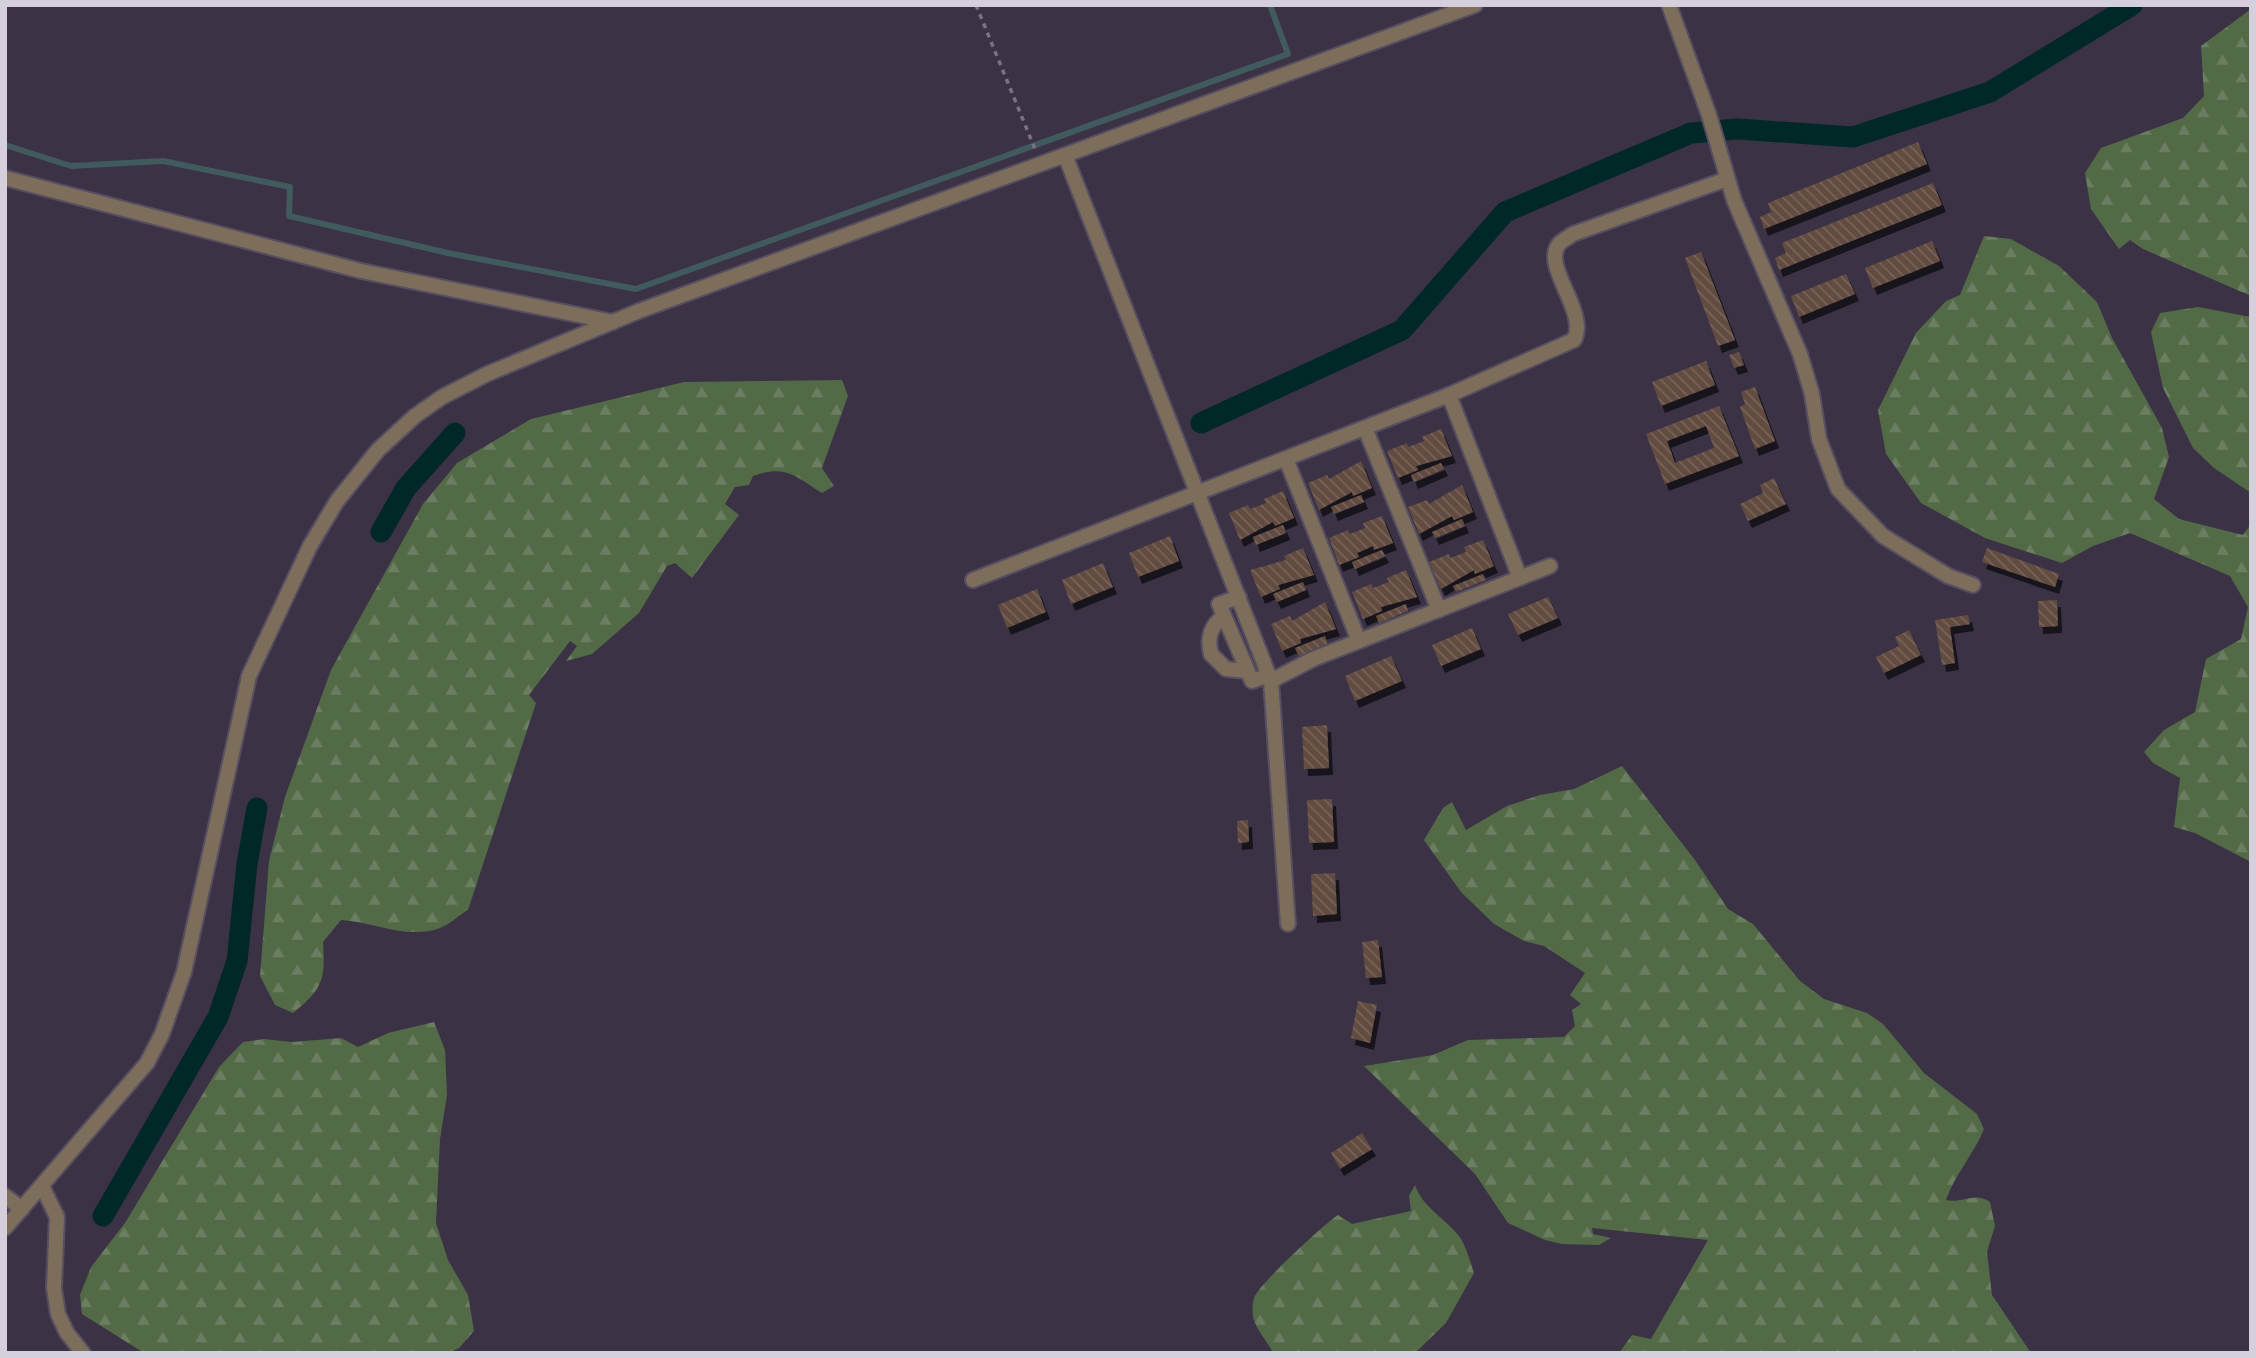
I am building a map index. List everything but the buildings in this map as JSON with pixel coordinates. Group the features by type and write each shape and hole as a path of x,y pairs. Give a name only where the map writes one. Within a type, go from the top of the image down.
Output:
{"street":[{"path":"5,1228 147,1063 162,1034 184,972 249,676 310,546 337,501 378,450 415,416 442,397 528,354 613,321 1475,5"},
{"path":"1669,5 1709,115 1727,179 1800,354 1812,394 1819,439 1838,489 1883,536 1948,576 1973,585"},
{"path":"1065,155 1270,678 1288,924"},
{"path":"5,178 361,271 613,321"},
{"path":"974,579 1449,395 1574,340 1578,332 1576,319 1555,257 1559,244 1573,234 1727,179"},
{"path":"1449,395 1520,578"},
{"path":"1365,428 1439,610"},
{"path":"1286,459 1359,641"},
{"path":"1239,597 1219,604 1252,681 1270,678 1550,566"},
{"path":"1224,616 1214,624 1210,634 1211,654 1226,670 1247,671"},
{"path":"42,1186 57,1217 54,1288 58,1314 67,1333 83,1353"},
{"path":"5,1196 22,1209"}],"path":[{"path":"975,5 1041,164"}],"green space":[{"path":"2251,9 2251,296 2143,249 2130,240 2119,249 2091,209 2085,173 2101,148 2183,118 2204,96 2201,46"},
{"path":"1984,236 2011,239 2059,266 2097,302 2112,338 2162,428 2169,457 2154,499 2179,519 2243,535 2251,524 2251,862 2195,833 2174,827 2180,778 2153,763 2144,752 2164,730 2195,712 2206,659 2241,639 2248,607 2230,576 2130,533 2093,546 2062,563 1985,538 1921,503 1886,454 1878,410 1916,333 1946,301 1960,295"},
{"path":"2198,307 2251,317 2251,493 2214,468 2193,448 2163,388 2151,332 2160,313"},
{"path":"842,380 848,396 822,468 834,486 822,493 797,477 774,471 753,476 749,485 735,487 725,504 739,515 692,578 675,563 667,566 639,613 592,654 566,661 577,646 570,641 529,695 536,703 468,910 443,927 428,931 403,931 341,920 323,942 323,975 317,990 293,1013 275,1005 260,976 269,861 285,797 331,670 423,504 457,463 531,419 684,382"},
{"path":"1622,766 1695,860 1728,909 1753,924 1800,981 1824,999 1867,1013 1883,1024 1924,1073 1977,1114 1984,1129 1946,1200 1979,1198 1990,1202 1995,1226 1987,1252 1992,1295 2031,1353 1619,1353 1632,1335 1651,1339 1708,1240 1592,1228 1593,1234 1611,1238 1599,1245 1562,1244 1545,1240 1508,1223 1475,1174 1364,1066 1433,1055 1468,1040 1564,1037 1575,1026 1572,1010 1581,1004 1570,995 1585,973 1544,946 1524,941 1494,924 1461,892 1424,840 1443,808 1452,802 1466,830 1507,806 1540,795 1574,789"},
{"path":"434,1022 445,1050 447,1095 440,1139 436,1223 448,1260 468,1295 474,1331 459,1348 449,1353 144,1353 82,1314 80,1295 91,1267 125,1223 219,1067 243,1042 264,1039 292,1042 341,1038 358,1047 388,1033"},
{"path":"1415,1185 1428,1206 1459,1236 1474,1273 1446,1323 1415,1353 1273,1353 1253,1318 1254,1298 1266,1281 1338,1215 1352,1224 1411,1211 1409,1196"}],"waterway":[{"path":"5,145 71,166 163,161 290,187 289,216 448,253 636,289 1288,54 1270,5"},
{"path":"1201,423 1402,330 1505,212 1691,133 1737,129 1853,137 1990,92 2132,5"},
{"path":"381,532 406,488 455,433"},
{"path":"103,1216 218,1017 237,961 247,864 257,808"}]}
